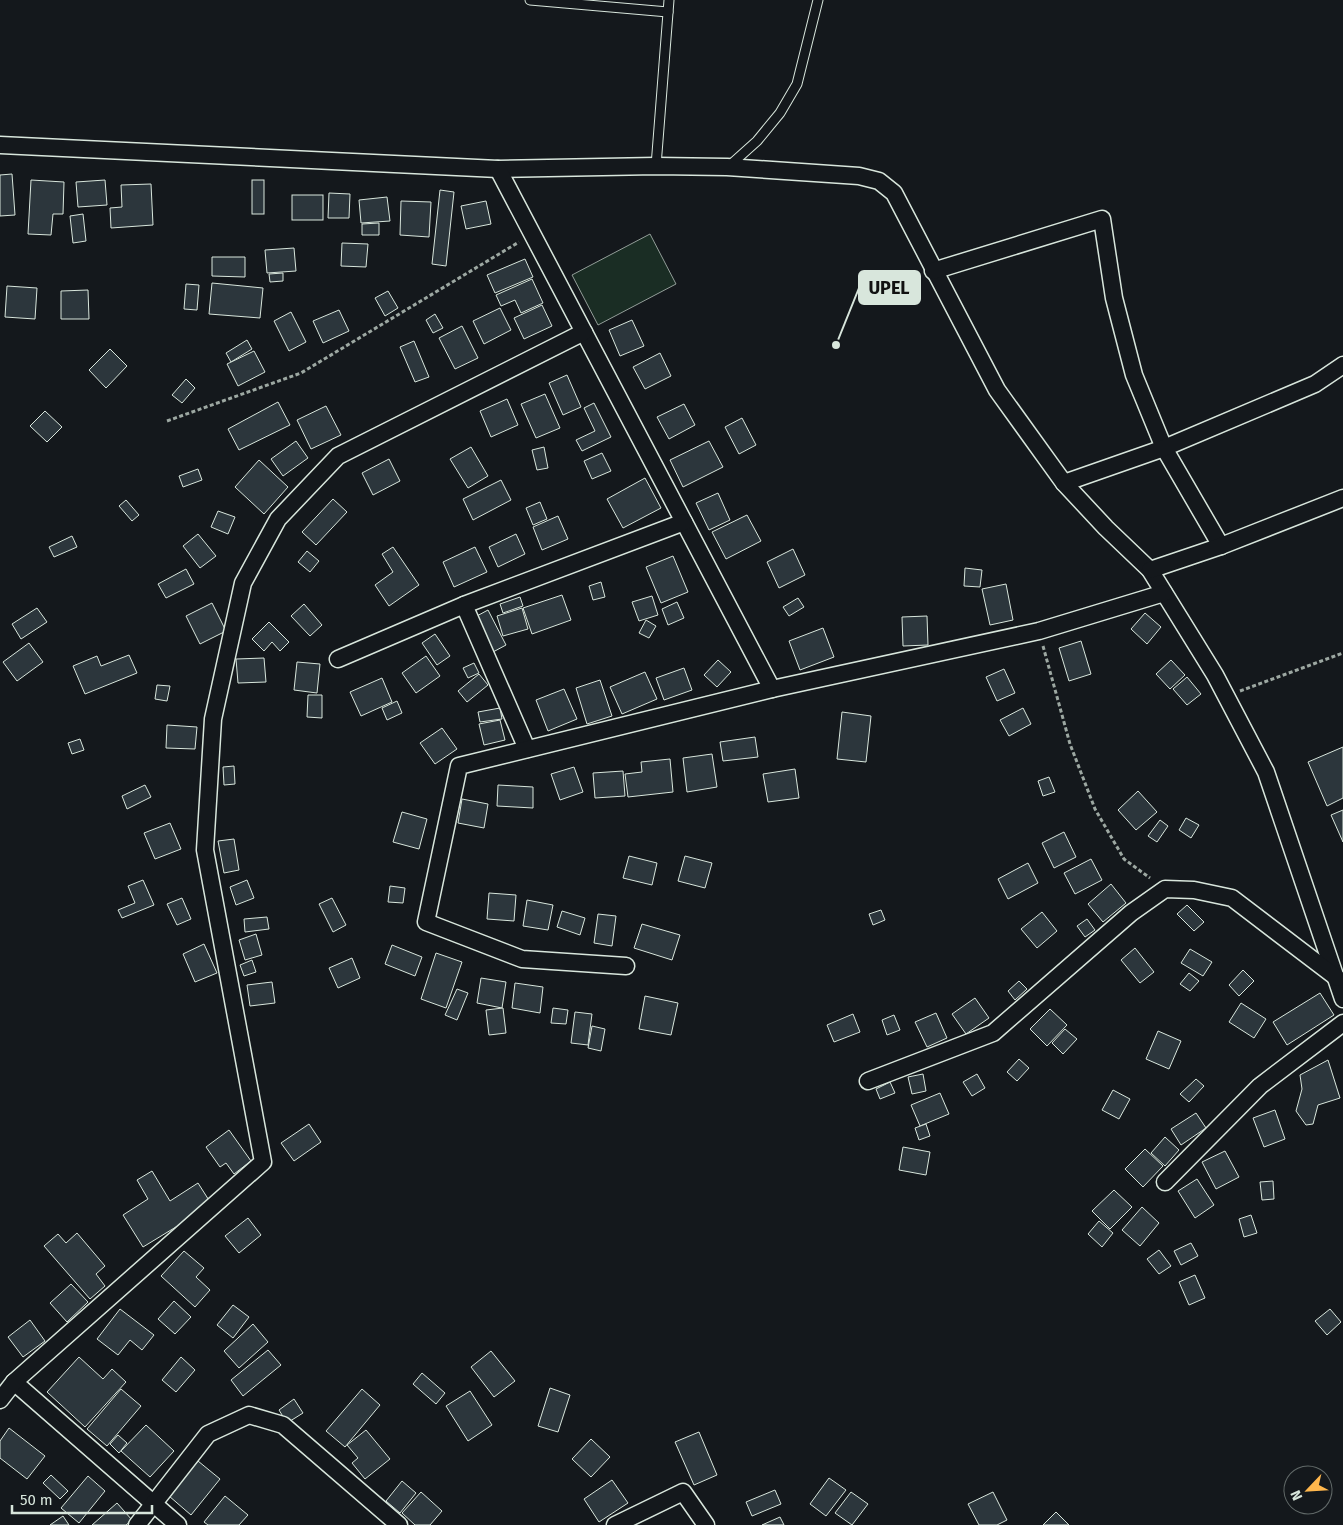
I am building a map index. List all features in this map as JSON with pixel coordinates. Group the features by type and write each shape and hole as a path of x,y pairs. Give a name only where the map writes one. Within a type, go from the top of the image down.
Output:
{"street":[{"path":"0,145 498,170 656,166 728,167 859,176 879,181 894,193 910,221 997,390 1064,482 1106,528 1150,570 1227,696 1266,772 1343,999"},
{"path":"498,170 772,689"},
{"path":"934,270 1102,219 1114,298 1134,375 1164,448 1221,546"},
{"path":"0,1400 14,1382 263,1162 205,850 213,719 244,583 278,519 338,456 584,332"},
{"path":"1064,482 1164,448 1315,384 1343,365"},
{"path":"1150,570 1221,546 1343,498"},
{"path":"338,659 464,605 684,522"},
{"path":"626,966 522,959 426,922 459,766 772,689 1039,631 1164,593"},
{"path":"464,605 527,749"},
{"path":"868,1081 993,1033 1131,913 1165,889 1194,890 1232,898 1337,978"},
{"path":"1165,1182 1260,1086 1343,1023"},
{"path":"14,1382 178,1525"},
{"path":"137,1525 208,1434 249,1415 283,1425 400,1525"},
{"path":"615,1525 683,1492 706,1525"}],"lane":[{"path":"530,0 668,12"},
{"path":"656,166 669,0"},
{"path":"728,167 757,141 780,113 797,84 818,0"}],"path":[{"path":"167,421 301,373 533,234"},
{"path":"1039,631 1070,744 1095,809 1124,859 1165,889"},
{"path":"1227,696 1343,653"}],"green space":[{"path":"650,234 676,284 598,325 572,275"}],"building":[{"path":"12,174 15,215 0,216 0,175"},
{"path":"31,180 64,182 63,214 53,214 51,235 28,234"},
{"path":"105,180 107,205 78,207 76,182"},
{"path":"252,180 264,180 264,214 252,214"},
{"path":"151,184 153,225 111,228 110,208 122,207 121,185"},
{"path":"440,190 454,192 446,266 432,264"},
{"path":"329,193 350,194 349,218 328,218"},
{"path":"292,195 323,195 323,220 292,220"},
{"path":"387,197 390,221 361,223 359,200"},
{"path":"401,201 431,202 429,237 400,235"},
{"path":"486,201 491,224 466,229 461,206"},
{"path":"83,214 86,241 73,243 70,216"},
{"path":"379,223 379,235 362,235 362,224"},
{"path":"342,243 368,244 366,267 341,266"},
{"path":"294,248 296,271 267,273 265,250"},
{"path":"212,257 245,257 245,277 212,276"},
{"path":"525,259 533,277 495,293 487,275"},
{"path":"283,273 283,281 270,282 269,274"},
{"path":"532,279 543,303 521,313 515,300 501,306 496,295"},
{"path":"212,283 263,288 260,318 209,314"},
{"path":"186,284 199,285 197,310 184,309"},
{"path":"7,286 37,288 35,319 5,317"},
{"path":"88,290 89,319 61,319 61,291"},
{"path":"388,291 398,308 385,316 375,298"},
{"path":"542,305 552,326 524,339 514,318"},
{"path":"500,308 511,330 484,344 473,321"},
{"path":"339,310 349,331 323,343 313,321"},
{"path":"291,312 306,342 289,351 274,321"},
{"path":"435,314 443,328 433,333 426,320"},
{"path":"632,320 644,346 620,356 609,330"},
{"path":"462,326 478,358 455,369 439,338"},
{"path":"247,340 252,349 231,362 226,353"},
{"path":"414,341 429,377 415,382 400,347"},
{"path":"110,349 127,366 106,388 89,370"},
{"path":"254,351 265,372 238,386 227,364"},
{"path":"660,353 671,376 645,389 633,367"},
{"path":"567,375 581,407 563,415 549,383"},
{"path":"186,379 195,388 182,403 172,395"},
{"path":"545,394 560,428 536,438 521,404"},
{"path":"507,399 518,425 491,437 480,411"},
{"path":"278,402 290,425 239,450 228,429"},
{"path":"594,403 611,437 582,451 576,440 595,431 584,408"},
{"path":"684,404 695,425 669,439 657,417"},
{"path":"326,406 341,435 311,449 297,420"},
{"path":"45,411 62,427 47,442 30,426"},
{"path":"742,418 756,445 739,454 725,427"},
{"path":"296,441 308,458 283,476 271,459"},
{"path":"709,441 723,467 683,487 670,460"},
{"path":"471,447 488,476 468,488 450,459"},
{"path":"544,447 548,468 537,470 532,450"},
{"path":"602,453 611,471 592,479 584,461"},
{"path":"389,459 400,481 373,495 362,473"},
{"path":"259,460 288,487 264,514 235,487"},
{"path":"198,469 202,480 183,487 179,476"},
{"path":"645,478 661,508 623,528 607,499"},
{"path":"501,480 511,500 473,520 463,499"},
{"path":"718,493 730,520 709,530 696,503"},
{"path":"333,499 347,512 316,545 302,532"},
{"path":"126,500 139,515 132,521 119,506"},
{"path":"540,502 547,519 533,525 526,508"},
{"path":"218,511 235,517 228,534 211,527"},
{"path":"747,515 761,541 726,559 712,532"},
{"path":"558,516 568,539 542,550 533,527"},
{"path":"198,534 216,556 200,568 183,546"},
{"path":"516,534 525,554 498,567 489,547"},
{"path":"72,536 77,547 54,557 49,547"},
{"path":"393,547 419,585 389,606 375,585 393,572 382,554"},
{"path":"475,547 487,572 454,587 443,562"},
{"path":"793,549 805,575 779,588 767,562"},
{"path":"307,551 319,561 310,572 298,562"},
{"path":"673,556 688,592 661,603 646,567"},
{"path":"965,568 982,570 980,587 964,586"},
{"path":"186,569 194,584 166,598 158,584"},
{"path":"601,582 605,597 593,600 589,586"},
{"path":"1006,584 1013,620 990,625 982,589"},
{"path":"562,595 571,620 532,634 523,608"},
{"path":"652,596 658,615 639,621 632,602"},
{"path":"520,597 523,606 503,613 500,604"},
{"path":"798,598 804,607 789,616 783,607"},
{"path":"677,602 684,618 668,625 662,609"},
{"path":"212,603 226,631 200,644 186,616"},
{"path":"304,604 322,625 310,636 291,616"},
{"path":"37,608 47,622 21,639 12,624"},
{"path":"522,608 528,629 503,636 497,616"},
{"path":"488,610 506,645 493,652 475,617"},
{"path":"1145,613 1161,627 1147,644 1131,629"},
{"path":"927,616 928,645 903,646 902,617"},
{"path":"646,620 656,626 649,638 639,633"},
{"path":"269,622 289,642 280,651 272,642 264,651 252,639"},
{"path":"823,628 834,657 800,670 789,641"},
{"path":"435,634 450,656 437,665 422,643"},
{"path":"1081,641 1091,674 1069,681 1059,648"},
{"path":"29,643 43,662 17,681 3,662"},
{"path":"129,655 137,673 85,694 73,666 97,656 101,666"},
{"path":"426,656 440,676 416,693 402,673"},
{"path":"264,658 266,682 238,683 236,659"},
{"path":"718,660 731,672 717,687 704,675"},
{"path":"1171,660 1185,675 1170,689 1156,674"},
{"path":"297,662 320,664 317,693 294,690"},
{"path":"474,663 479,673 468,678 463,668"},
{"path":"684,668 692,690 664,700 656,678"},
{"path":"1004,669 1015,693 997,701 986,677"},
{"path":"645,672 657,699 622,714 610,687"},
{"path":"479,674 488,685 467,702 458,691"},
{"path":"1187,677 1201,694 1187,705 1173,689"},
{"path":"382,678 392,702 361,716 350,692"},
{"path":"600,680 612,716 587,724 576,688"},
{"path":"157,685 170,686 167,701 155,699"},
{"path":"564,689 577,719 548,731 536,700"},
{"path":"308,695 322,695 322,718 307,717"},
{"path":"397,701 402,713 387,720 382,708"},
{"path":"500,708 502,719 480,722 478,712"},
{"path":"1023,708 1031,724 1009,736 1000,720"},
{"path":"842,712 871,716 866,762 837,759"},
{"path":"500,720 505,740 484,745 479,724"},
{"path":"167,725 197,727 195,749 166,748"},
{"path":"442,728 457,749 435,764 420,743"},
{"path":"755,737 758,757 723,761 720,742"},
{"path":"80,739 84,750 72,754 68,743"},
{"path":"1343,747 1343,798 1327,806 1308,762"},
{"path":"712,754 717,787 687,792 683,758"},
{"path":"670,759 673,792 628,797 625,774 642,772 641,762"},
{"path":"234,766 235,784 224,785 223,767"},
{"path":"574,767 583,792 560,800 551,774"},
{"path":"795,769 799,798 768,802 763,774"},
{"path":"623,771 625,796 595,798 593,773"},
{"path":"1049,777 1055,792 1043,796 1038,781"},
{"path":"145,785 151,797 127,809 122,796"},
{"path":"498,785 533,787 533,808 497,806"},
{"path":"1138,791 1157,812 1136,830 1118,810"},
{"path":"462,799 488,804 484,828 458,823"},
{"path":"1343,810 1343,842 1331,815"},
{"path":"402,812 427,819 419,849 393,842"},
{"path":"1186,818 1199,825 1191,838 1179,830"},
{"path":"1160,820 1168,826 1157,842 1148,836"},
{"path":"170,823 181,849 155,859 144,833"},
{"path":"1064,832 1076,857 1054,868 1042,843"},
{"path":"234,839 239,870 224,873 218,841"},
{"path":"629,856 657,863 652,885 623,878"},
{"path":"685,856 712,863 705,888 678,881"},
{"path":"1091,859 1102,880 1075,894 1064,873"},
{"path":"1028,863 1038,883 1008,899 998,879"},
{"path":"143,880 154,905 122,918 118,910 135,903 128,886"},
{"path":"247,880 254,898 236,905 230,887"},
{"path":"1111,884 1126,903 1103,922 1088,904"},
{"path":"390,886 405,888 403,903 388,902"},
{"path":"489,893 516,895 514,921 487,919"},
{"path":"182,898 191,919 177,925 167,904"},
{"path":"332,898 346,925 333,932 319,904"},
{"path":"527,900 553,905 548,930 523,926"},
{"path":"1187,905 1204,922 1194,931 1177,914"},
{"path":"881,910 885,920 873,925 869,914"},
{"path":"562,911 585,918 580,935 557,927"},
{"path":"1042,912 1057,931 1037,948 1021,929"},
{"path":"598,914 616,916 612,946 594,943"},
{"path":"267,917 269,929 245,932 244,919"},
{"path":"1087,919 1095,930 1085,937 1077,926"},
{"path":"642,924 680,935 672,960 634,948"},
{"path":"256,934 262,955 245,960 239,940"},
{"path":"204,944 217,973 195,982 183,954"},
{"path":"392,945 422,957 415,976 385,964"},
{"path":"1135,948 1154,972 1140,983 1121,960"},
{"path":"1190,949 1212,962 1203,976 1181,963"},
{"path":"436,953 462,962 446,1008 421,999"},
{"path":"352,958 360,978 338,988 329,968"},
{"path":"252,960 256,972 244,976 240,965"},
{"path":"1243,970 1254,981 1239,996 1229,985"},
{"path":"1189,973 1199,981 1190,991 1180,984"},
{"path":"481,978 506,982 502,1008 477,1003"},
{"path":"1019,981 1027,989 1015,1000 1008,991"},
{"path":"272,982 275,1003 250,1006 247,985"},
{"path":"515,983 543,987 540,1013 512,1008"},
{"path":"457,989 468,993 457,1020 445,1015"},
{"path":"1320,993 1334,1015 1287,1045 1273,1022"},
{"path":"645,996 678,1003 671,1035 639,1029"},
{"path":"975,998 989,1018 966,1034 952,1014"},
{"path":"1241,1003 1266,1019 1254,1038 1229,1022"},
{"path":"503,1008 506,1033 489,1035 486,1010"},
{"path":"553,1008 568,1010 566,1024 551,1023"},
{"path":"1050,1009 1067,1025 1047,1046 1030,1029"},
{"path":"575,1012 592,1014 588,1045 571,1043"},
{"path":"936,1013 947,1038 927,1047 915,1022"},
{"path":"853,1014 860,1032 834,1042 827,1025"},
{"path":"894,1015 900,1030 887,1035 882,1020"},
{"path":"592,1026 605,1029 601,1051 588,1048"},
{"path":"1065,1029 1077,1039 1063,1054 1052,1043"},
{"path":"1158,1031 1181,1041 1169,1069 1146,1059"},
{"path":"1019,1059 1029,1068 1017,1081 1007,1072"},
{"path":"1328,1060 1340,1098 1318,1105 1313,1124 1306,1125 1296,1111 1302,1089 1300,1075"},
{"path":"923,1074 926,1091 912,1094 908,1077"},
{"path":"977,1074 985,1088 972,1096 963,1082"},
{"path":"1196,1079 1204,1086 1189,1102 1180,1094"},
{"path":"890,1082 895,1093 880,1099 876,1089"},
{"path":"1113,1090 1130,1099 1119,1119 1102,1110"},
{"path":"940,1093 949,1114 920,1126 911,1105"},
{"path":"1275,1110 1285,1139 1264,1147 1253,1118"},
{"path":"1196,1113 1206,1128 1181,1145 1171,1129"},
{"path":"309,1124 321,1142 294,1161 281,1143"},
{"path":"926,1124 930,1136 919,1140 915,1128"},
{"path":"229,1130 251,1161 234,1174 226,1163 220,1167 206,1147"},
{"path":"1165,1137 1179,1150 1165,1166 1151,1153"},
{"path":"903,1147 930,1152 926,1175 899,1170"},
{"path":"1145,1149 1163,1166 1143,1187 1125,1169"},
{"path":"1225,1151 1239,1177 1216,1189 1202,1162"},
{"path":"152,1171 170,1201 198,1183 212,1205 143,1247 123,1215 148,1199 137,1180"},
{"path":"1197,1179 1214,1205 1195,1218 1178,1191"},
{"path":"1273,1181 1274,1199 1262,1200 1260,1182"},
{"path":"1114,1190 1132,1207 1110,1229 1092,1211"},
{"path":"1142,1207 1159,1223 1140,1246 1122,1230"},
{"path":"1251,1215 1257,1233 1244,1237 1239,1219"},
{"path":"248,1218 261,1235 239,1253 225,1236"},
{"path":"1099,1221 1113,1233 1102,1247 1088,1234"},
{"path":"77,1233 105,1266 96,1274 105,1286 90,1299 44,1246 58,1234 66,1243"},
{"path":"1191,1243 1198,1256 1181,1265 1174,1251"},
{"path":"1159,1250 1171,1266 1159,1274 1147,1259"},
{"path":"184,1251 204,1268 196,1277 210,1290 195,1307 161,1276"},
{"path":"1195,1275 1205,1298 1189,1305 1179,1282"},
{"path":"71,1284 88,1302 67,1322 50,1303"},
{"path":"174,1301 191,1317 175,1334 158,1319"},
{"path":"233,1305 249,1317 233,1338 217,1325"},
{"path":"120,1309 154,1335 142,1350 130,1340 118,1355 97,1339"},
{"path":"1330,1309 1341,1322 1327,1335 1315,1321"},
{"path":"30,1320 45,1341 23,1357 8,1337"},
{"path":"253,1324 268,1342 239,1368 224,1351"},
{"path":"268,1350 281,1365 243,1396 231,1380"},
{"path":"491,1351 515,1381 494,1397 471,1367"},
{"path":"79,1357 103,1379 112,1369 126,1382 85,1427 47,1392"},
{"path":"181,1357 195,1370 176,1392 162,1380"},
{"path":"422,1373 445,1393 436,1404 413,1384"},
{"path":"550,1388 570,1395 558,1432 538,1426"},
{"path":"121,1389 141,1406 107,1446 87,1429"},
{"path":"362,1389 380,1405 345,1447 326,1431"},
{"path":"470,1391 492,1425 468,1441 446,1406"},
{"path":"294,1399 303,1413 287,1423 279,1410"},
{"path":"146,1425 174,1451 150,1477 121,1451"},
{"path":"9,1428 45,1456 27,1479 0,1458 0,1441"},
{"path":"366,1430 390,1459 365,1479 352,1463 358,1458 347,1445"},
{"path":"699,1432 717,1475 694,1485 675,1442"},
{"path":"118,1435 127,1443 119,1453 110,1444"},
{"path":"591,1439 610,1457 591,1477 572,1459"},
{"path":"198,1461 220,1479 191,1515 169,1496"},
{"path":"51,1475 68,1491 60,1499 43,1483"},
{"path":"88,1476 105,1491 79,1523 61,1508"},
{"path":"829,1478 846,1490 826,1516 810,1504"},
{"path":"612,1480 628,1503 599,1522 584,1499"},
{"path":"402,1481 416,1493 400,1513 386,1501"},
{"path":"775,1490 781,1504 752,1516 746,1502"},
{"path":"421,1492 442,1511 430,1525 415,1525 402,1513"},
{"path":"851,1492 868,1504 852,1525 835,1513"},
{"path":"993,1492 1007,1520 997,1525 979,1525 968,1504"},
{"path":"225,1496 248,1515 239,1525 208,1525 204,1522"},
{"path":"117,1503 132,1520 126,1525 92,1525"},
{"path":"1056,1512 1069,1525 1043,1525"},
{"path":"63,1516 69,1525 50,1525"},
{"path":"780,1517 784,1525 762,1525"}],"place":[{"name":"UPEL","path":"836,345"}]}
